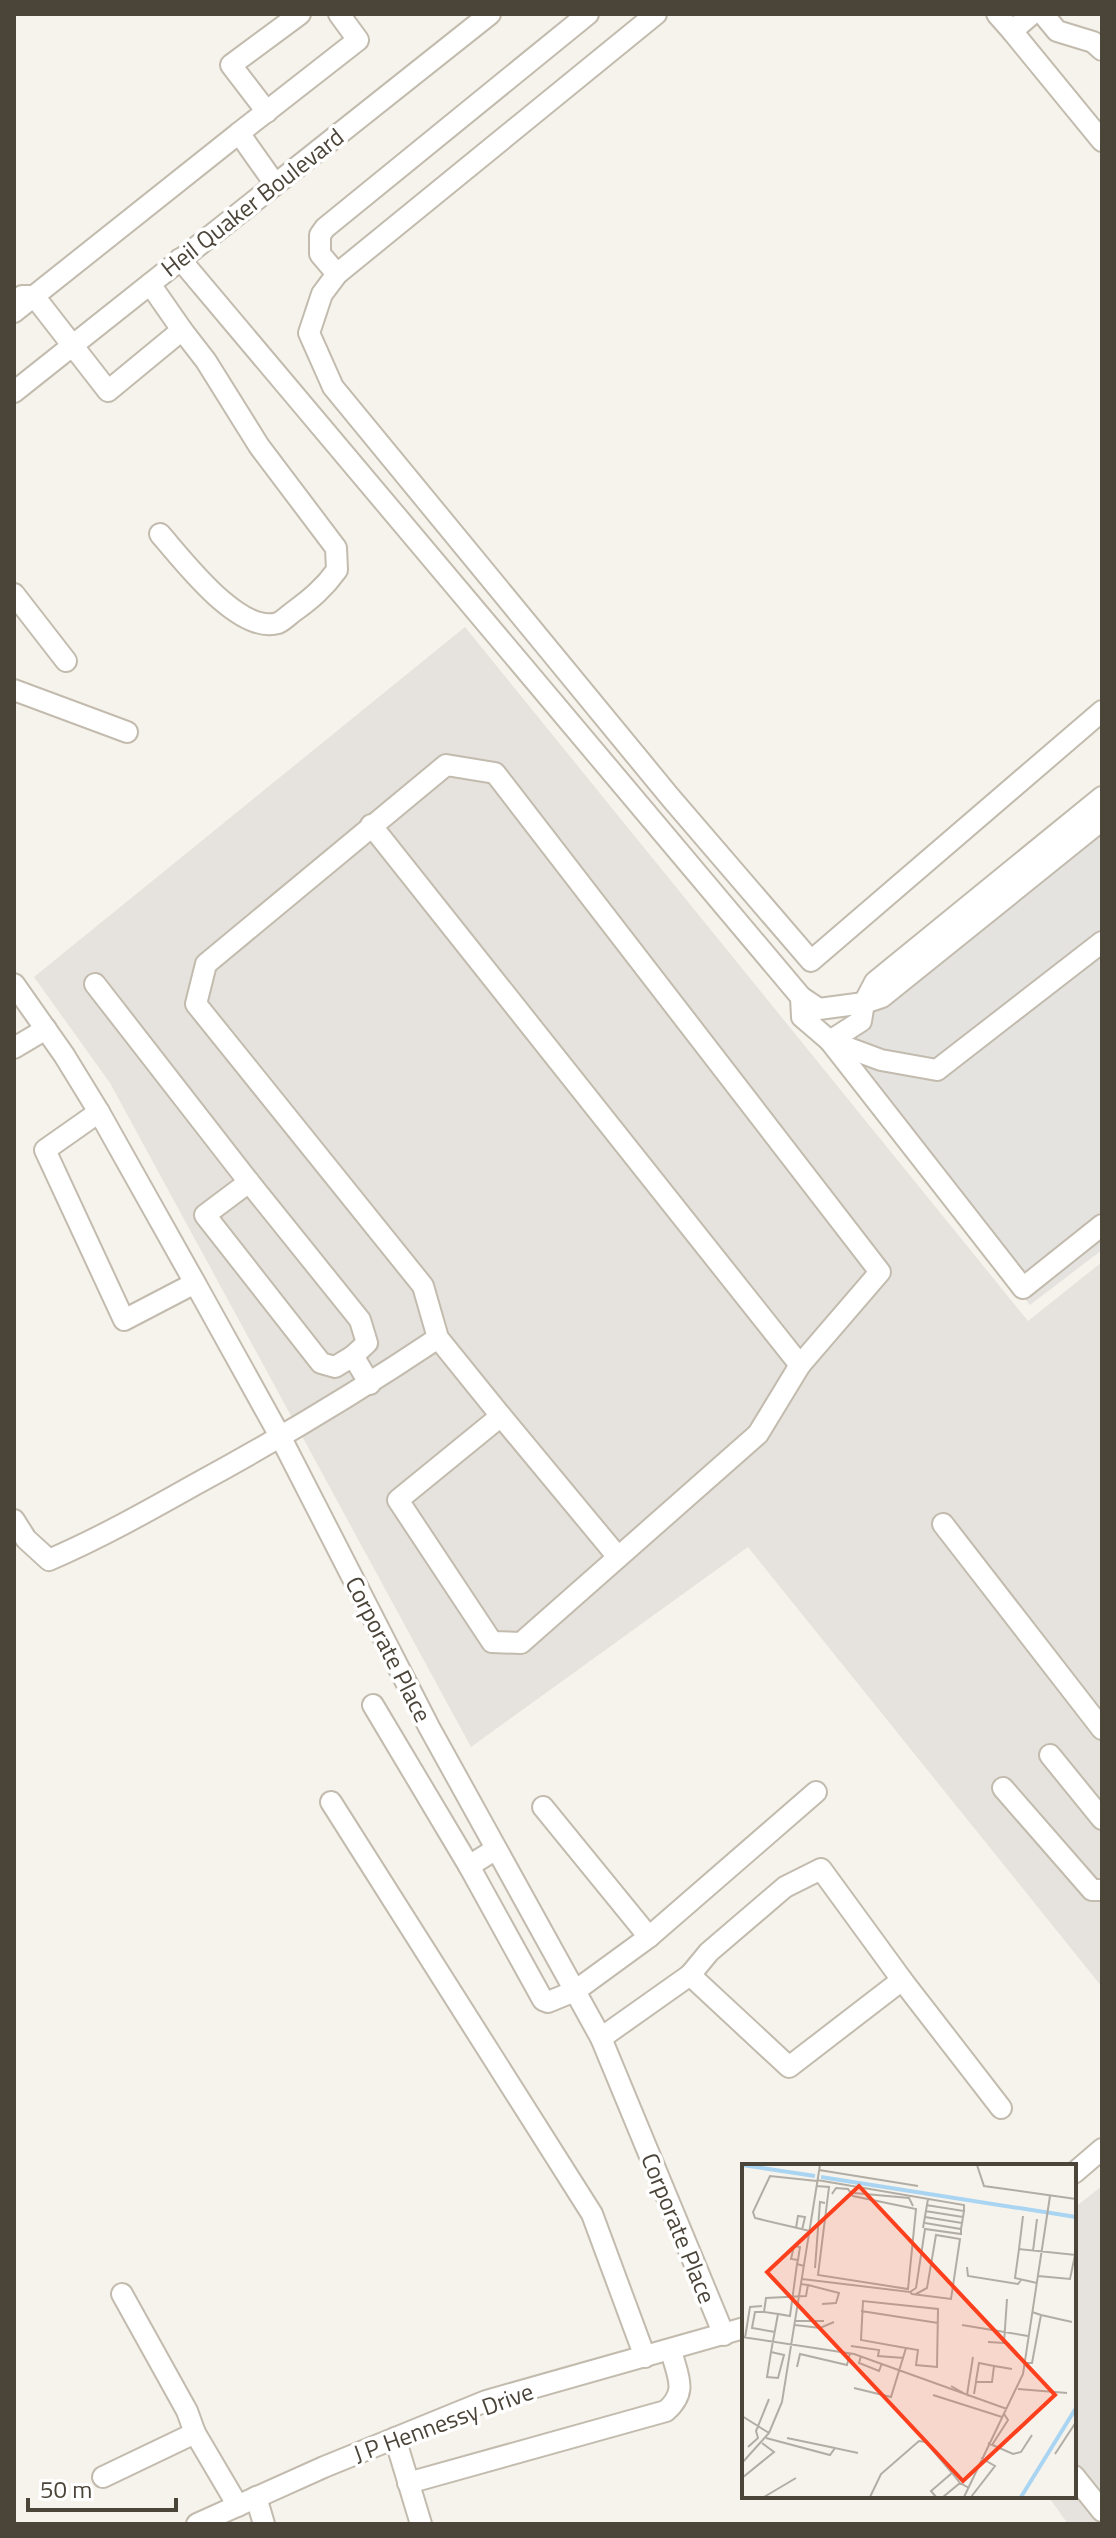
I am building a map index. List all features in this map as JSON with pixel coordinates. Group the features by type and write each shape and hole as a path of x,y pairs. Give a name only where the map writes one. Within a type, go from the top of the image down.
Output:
{"street":[{"path":"267,112 231,65 300,14"},
{"path":"14,312 24,296 358,40 339,14"},
{"name":"Heil Quaker Boulevard","path":"14,392 490,14"},
{"path":"337,274 320,254 320,235 325,228 588,14"},
{"path":"656,14 337,274 322,294 309,333 333,387 660,785 811,961 1102,711"},
{"path":"997,14 1102,141"},
{"path":"1012,31 1032,14"},
{"path":"1043,14 1057,31 1093,42 1102,50"},
{"path":"239,133 275,184"},
{"path":"180,259 801,997 819,1009 864,1003 882,997 1102,820"},
{"path":"150,284 206,361 259,446 336,548 337,570 321,592 278,623 254,621 232,611 160,534"},
{"path":"24,296 72,345 108,391 182,330"},
{"path":"14,594 66,661"},
{"path":"14,690 127,732"},
{"path":"501,1416 398,1500 492,1642 521,1643 758,1434 800,1365 880,1272 495,773 446,765 206,964 196,1004 423,1286 438,1338 618,1557"},
{"path":"830,1041 861,1021 864,1003 875,982 1102,797"},
{"path":"371,825 800,1365"},
{"path":"830,1041 881,1060 937,1070 1102,942"},
{"name":"Corporate Place","path":"14,984 99,1112 195,1283 281,1438 422,1713 601,2038 724,2335"},
{"path":"95,984 360,1320 367,1343 335,1367 321,1363 205,1215 249,1182"},
{"path":"801,997 802,1017 830,1041 1023,1288 1102,1225"},
{"path":"14,1048 46,1029"},
{"path":"99,1112 45,1150 124,1320 195,1283"},
{"path":"14,1520 26,1539 49,1560 99,1538 281,1438 438,1338"},
{"path":"353,1356 370,1384"},
{"path":"943,1524 1102,1729"},
{"path":"373,1705 469,1866 543,2000 548,2002 575,1991 649,1937 816,1792"},
{"path":"1050,1755 1102,1819"},
{"path":"1003,1788 1092,1890 1102,1890"},
{"path":"331,1802 592,2214 645,2357"},
{"path":"543,1807 649,1937"},
{"path":"469,1866 496,1849"},
{"path":"601,2038 690,1975 709,1952 785,1887 821,1869 1001,2108"},
{"path":"690,1975 789,2067 902,1980"},
{"path":"1076,2171 1102,2149"},
{"path":"122,2294 187,2411 195,2433 264,2524"},
{"name":"J P Hennessy Drive","path":"197,2524 486,2401 742,2329"},
{"path":"408,2483 666,2411 677,2401 681,2392 671,2350"},
{"path":"103,2477 195,2433"},
{"path":"395,2438 421,2524"},
{"path":"1076,2478 1102,2511"}],"shaded area":[{"path":"465,627 1028,1321 1102,1262 1102,1987 748,1547 471,1747 110,1083 34,977"},
{"path":"1102,815 1102,1250 1030,1305 819,1040"},
{"path":"1102,2186 1102,2524 1068,2524 1049,2498 1076,2498 1076,2206"}]}
